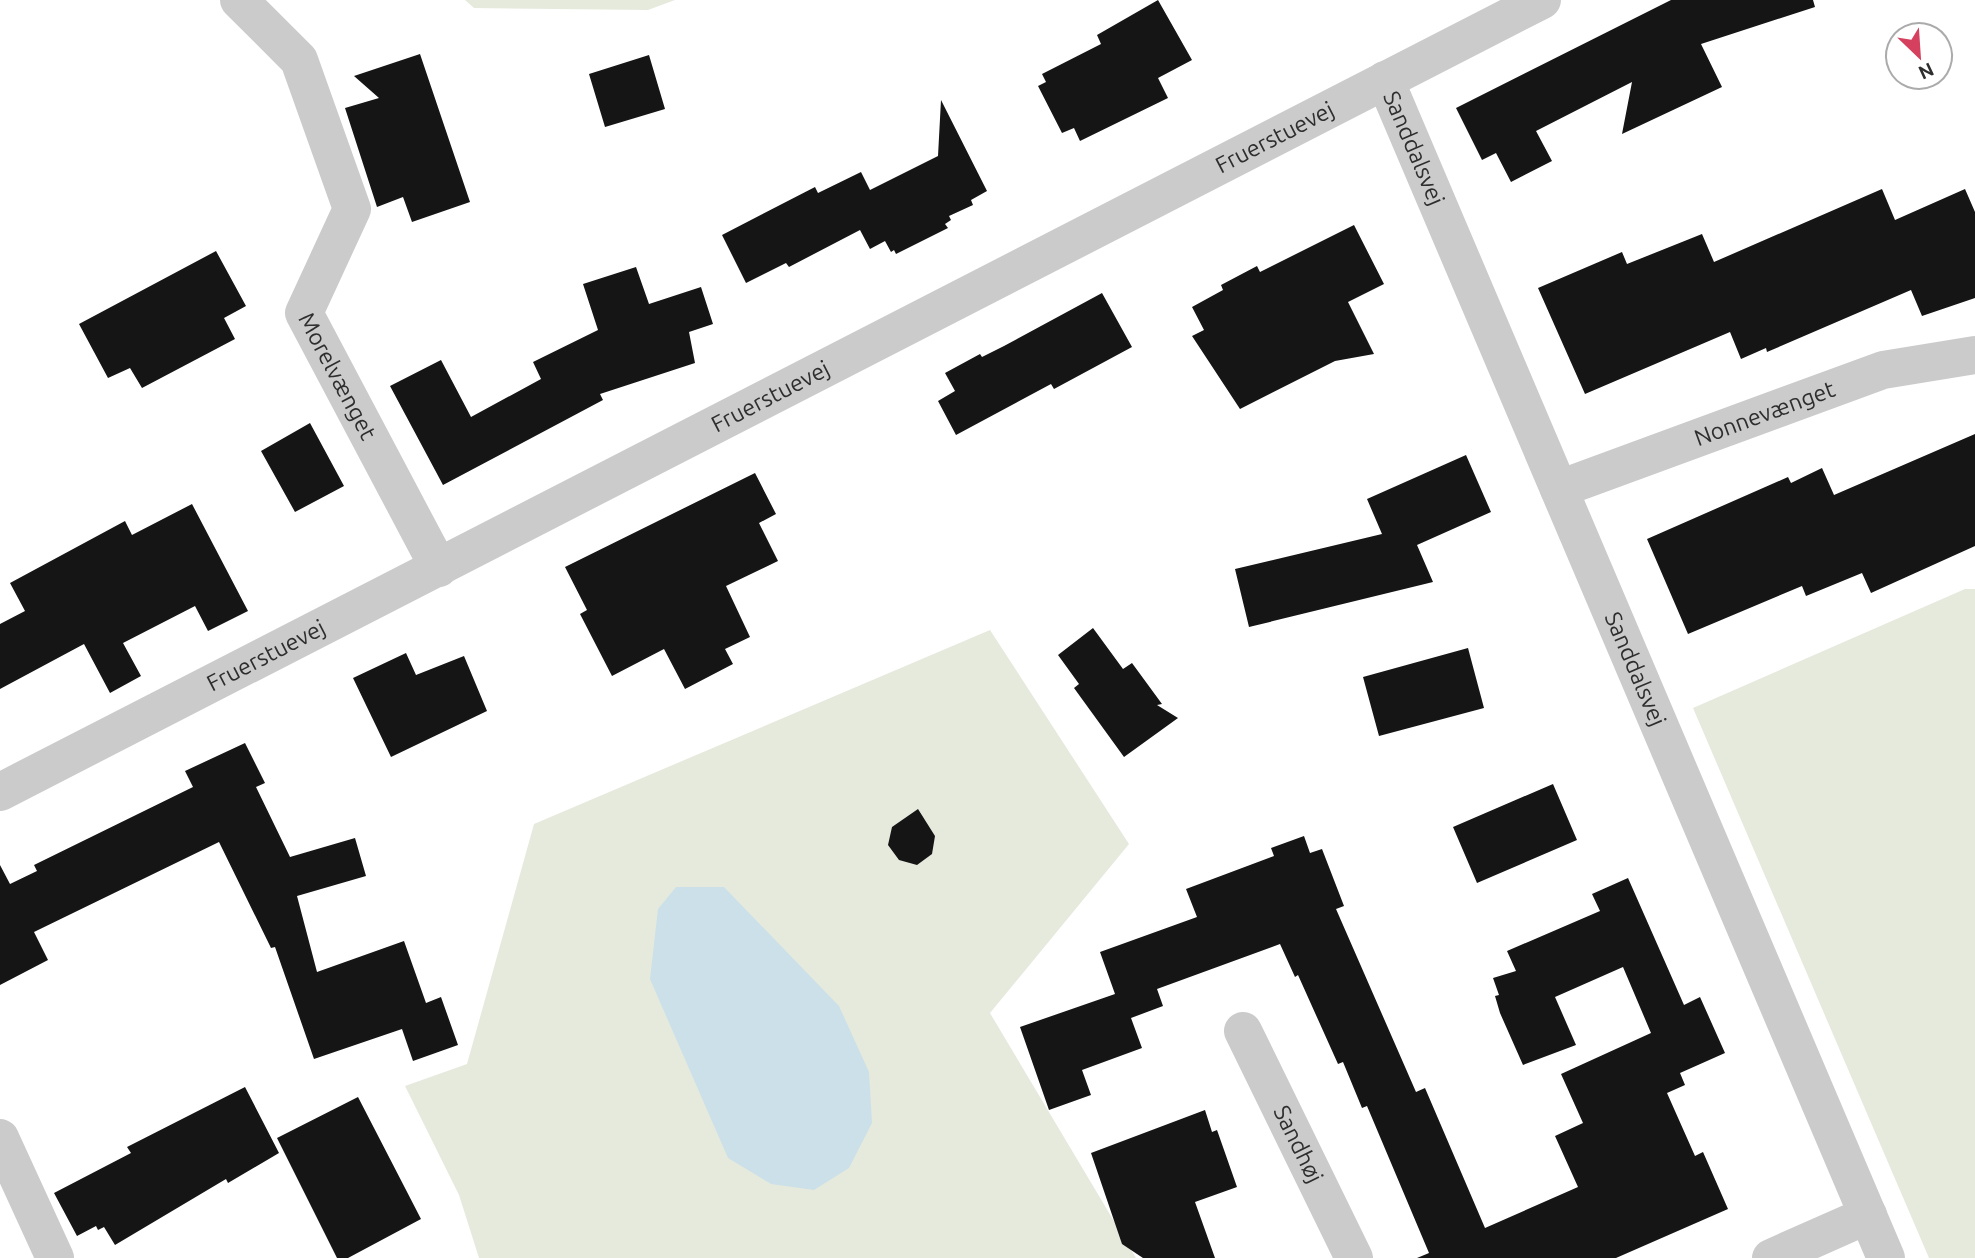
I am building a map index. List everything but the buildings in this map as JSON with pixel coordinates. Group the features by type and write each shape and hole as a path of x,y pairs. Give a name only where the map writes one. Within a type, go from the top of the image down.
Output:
{"street":[{"name":"Morelvænget","path":"239,0 299,60 352,209 304,313 439,568"},
{"name":"Fruerstuevej","path":"4,781 439,568 1542,0"},
{"name":"Sanddalsvej","path":"1385,80 1886,1258"},
{"name":"Nonnevænget","path":"1559,489 1883,370 1975,355"},
{"name":"Sandhøj","path":"1243,1031 1354,1258"},
{"path":"0,1138 55,1258"},
{"path":"1771,1258 1868,1215"}],"shaded area":[{"path":"465,0 675,0 648,10 474,8"},
{"path":"1965,589 1975,589 1975,1258 1929,1258 1693,708"},
{"path":"990,630 1129,844 990,1013 1136,1258 479,1258 459,1195 405,1086 467,1064 534,824"}],"water":[{"path":"676,887 724,887 839,1006 869,1072 872,1123 849,1168 814,1190 771,1184 728,1158 650,979 658,909"}]}
